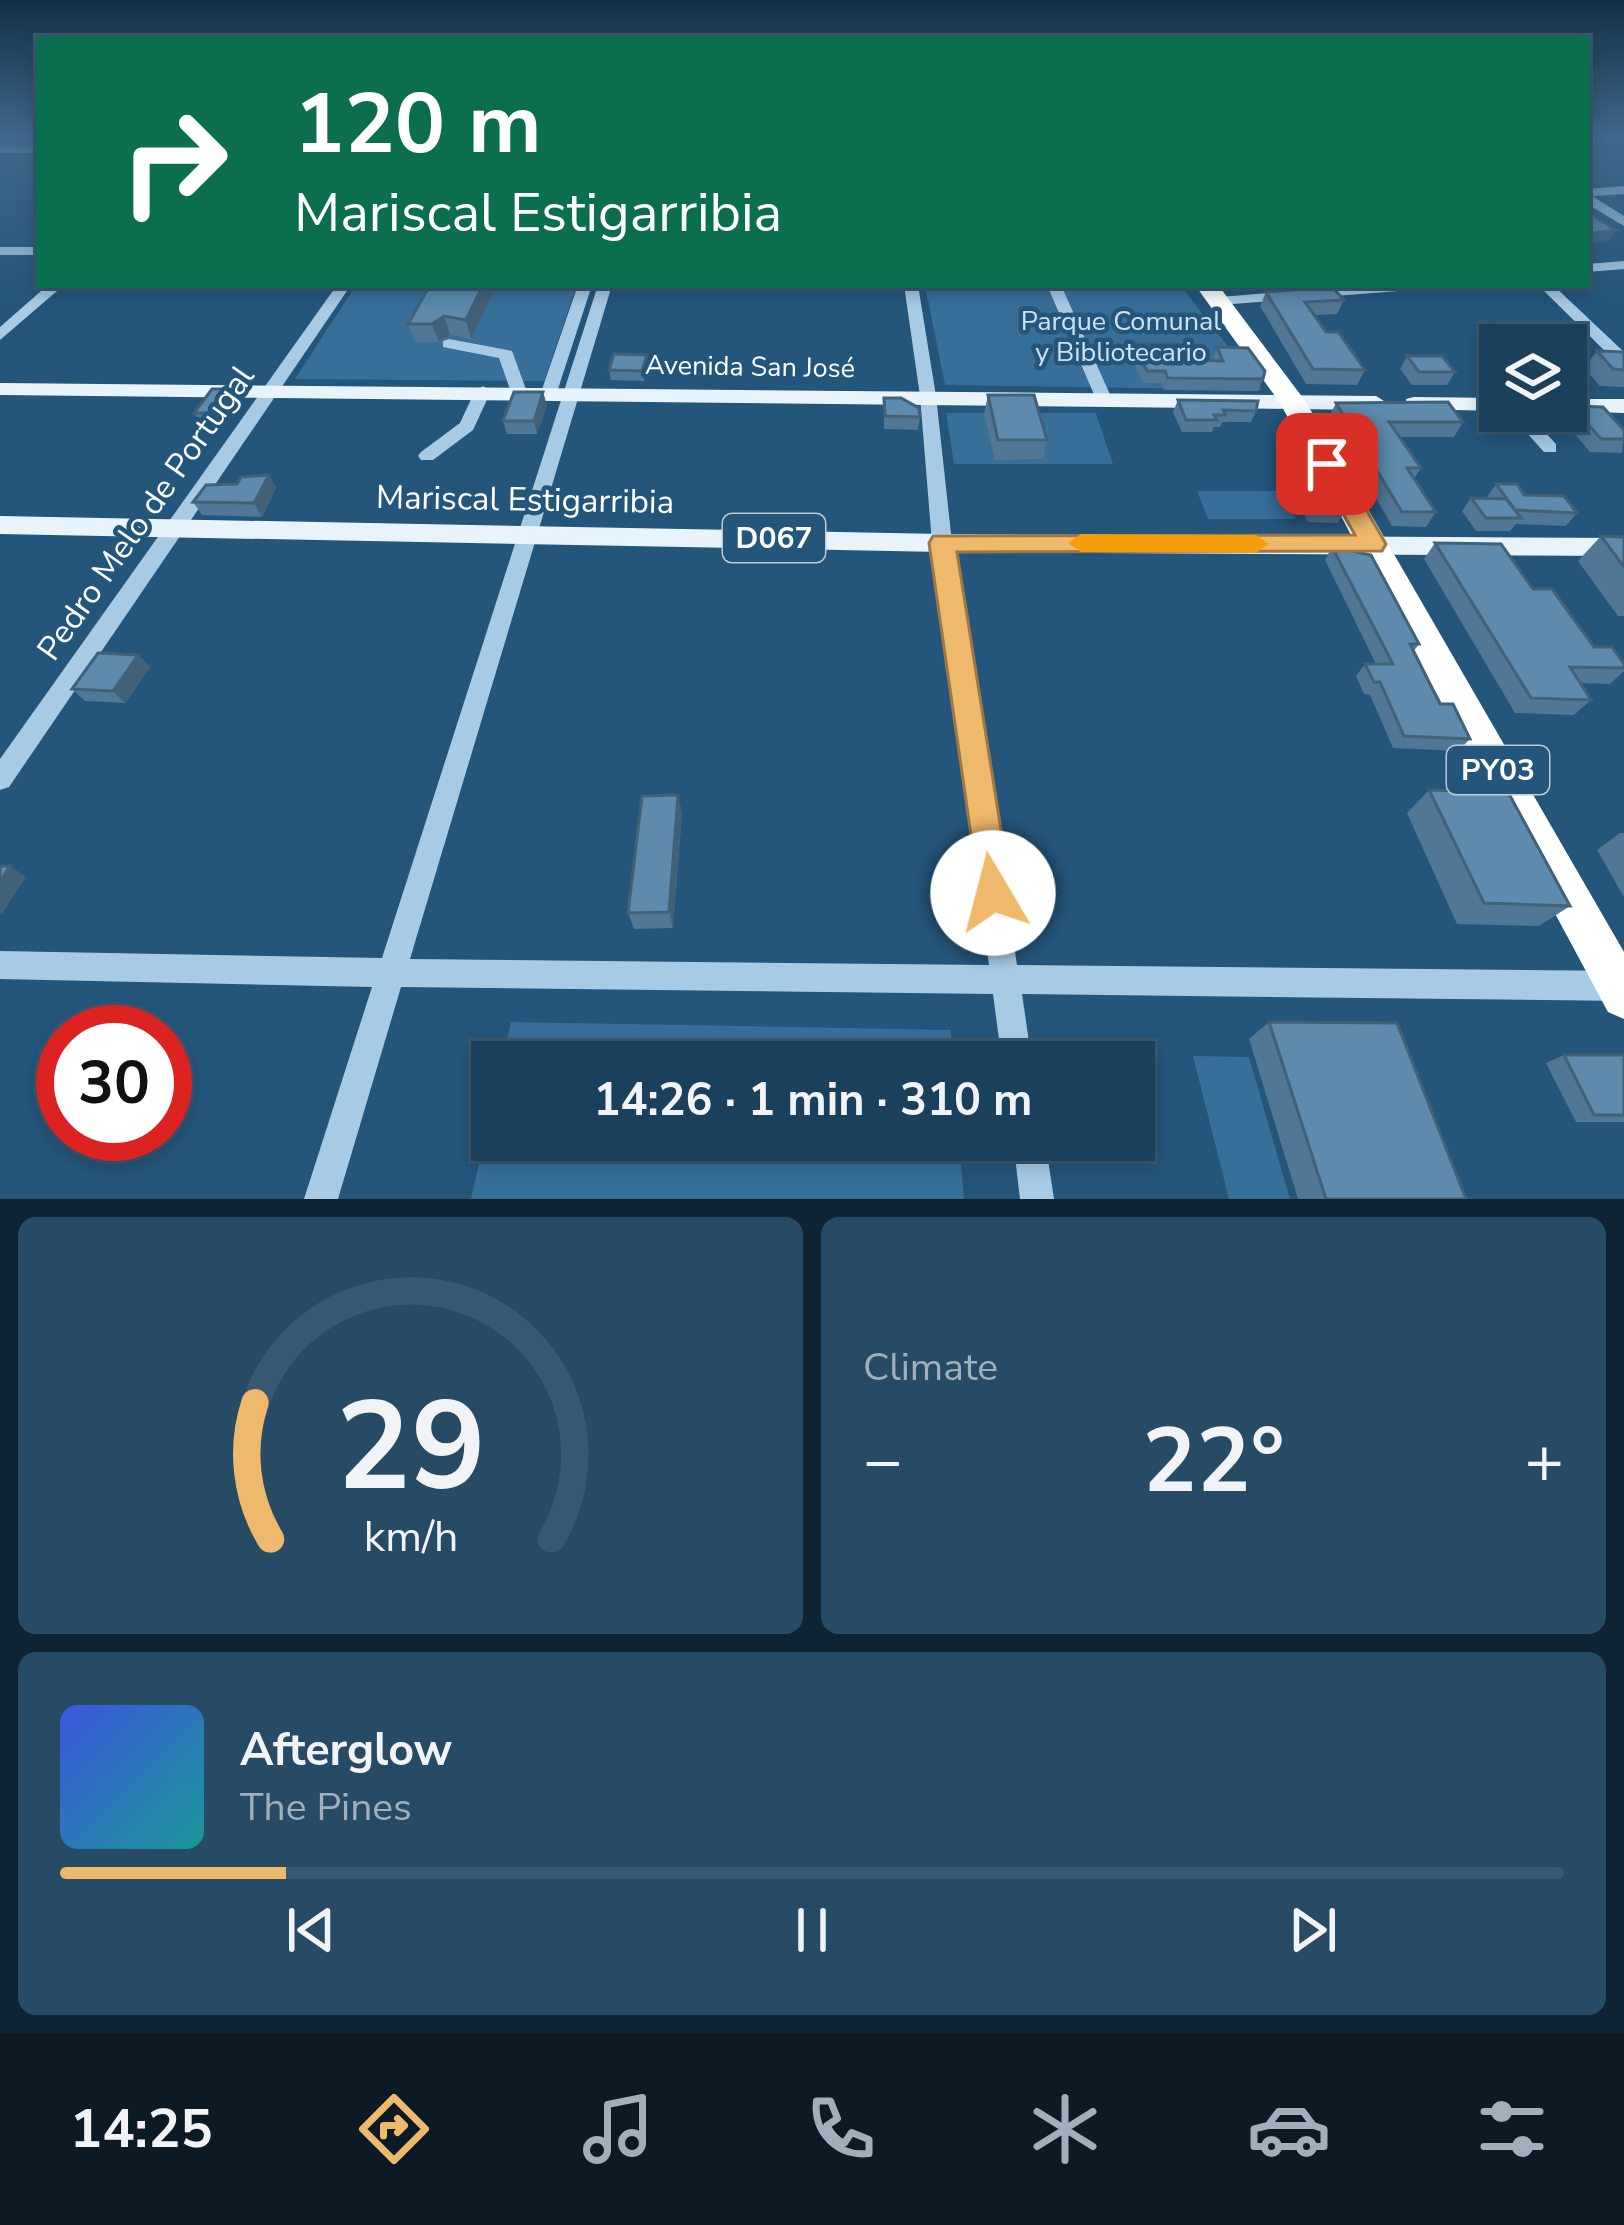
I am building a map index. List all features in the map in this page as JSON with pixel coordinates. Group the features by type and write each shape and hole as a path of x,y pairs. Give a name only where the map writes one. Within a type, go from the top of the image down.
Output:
{"highway":[{"name":"PY03","path":"1212,293 1293,402 1622,989"}],"main road":[{"name":"Avenida San José","path":"0,388 1479,405"},
{"path":"1587,406 1624,406"},
{"name":"Mariscal Estigarribia","path":"0,525 942,543 1624,547"}],"street":[{"path":"1590,198 1624,223"},
{"path":"0,251 36,251"},
{"path":"1590,268 1624,265"},
{"path":"0,335 53,288"},
{"name":"Pedro Melo de Portugal","path":"0,778 342,288"},
{"path":"321,1199 528,532 584,288"},
{"path":"561,392 603,288"},
{"path":"911,288 942,543 1014,1041"},
{"path":"1055,288 1104,399"},
{"path":"1212,293 1343,288"},
{"path":"1548,288 1624,362"},
{"path":"448,344 506,354 519,392"},
{"path":"427,456 467,426 483,391"},
{"path":"1535,432 1550,448"},
{"path":"0,964 394,974 1622,989"},
{"path":"1032,1161 1037,1199"}],"green space":[{"path":"354,288 576,288 544,381 295,379"},
{"name":"Parque Comunal y Bibliotecario","path":"926,288 1182,288 1262,390 945,385"},
{"path":"946,413 1096,413 1113,464 954,464"},
{"path":"1197,491 1282,491 1296,519 1208,519"},
{"path":"511,1022 951,1030 952,1041 507,1041"},
{"path":"1193,1056 1249,1057 1290,1199 1229,1199"},
{"path":"480,1161 961,1161 964,1199 471,1199"}],"building":[{"path":"1590,214 1616,230 1590,234"},
{"path":"428,288 482,288 466,320 444,316 432,324 408,324"},
{"path":"1333,288 1344,300 1305,302 1326,332 1338,332 1365,370 1313,369 1266,292"},
{"path":"1134,344 1176,344 1184,360 1223,361 1217,347 1248,348 1265,371 1263,379 1168,378 1165,371 1147,371"},
{"path":"1597,351 1624,352 1624,370 1613,369"},
{"path":"614,354 647,355 642,371 609,370"},
{"path":"1407,356 1442,356 1455,372 1419,372"},
{"path":"212,389 235,389 218,413 194,413"},
{"path":"514,392 543,392 534,421 503,421"},
{"path":"988,395 1034,395 1047,440 998,440"},
{"path":"884,398 901,398 919,408 920,417 885,416"},
{"path":"1178,400 1258,401 1256,411 1223,410 1225,415 1214,415 1217,420 1186,420"},
{"path":"1448,402 1463,422 1389,422 1421,468 1407,468 1436,512 1402,512 1336,403"},
{"path":"1587,406 1603,407 1624,430 1624,439 1601,439 1587,423"},
{"path":"1286,439 1314,440 1349,503 1319,503"},
{"path":"269,475 254,503 193,502 206,485 237,484 241,477"},
{"path":"1496,484 1517,484 1524,495 1564,496 1577,513 1515,510"},
{"path":"1471,498 1506,499 1521,518 1486,518"},
{"path":"1601,536 1624,537 1624,567"},
{"path":"1435,543 1501,544 1533,589 1552,589 1594,647 1612,647 1624,668 1570,667 1591,700 1531,698"},
{"path":"1332,547 1371,555 1419,644 1410,644 1440,704 1453,704 1470,739 1404,736 1380,682 1374,682 1365,664 1393,664"},
{"path":"98,653 138,655 113,691 72,689"},
{"path":"1429,790 1508,792 1570,906 1484,903"},
{"path":"678,795 669,912 628,913 642,796"},
{"path":"1269,1022 1397,1023 1466,1199 1326,1199"},
{"path":"1564,1055 1624,1055 1624,1115 1594,1115"}],"slow traffic":[{"path":"1081,543 1256,544"}],"route":[{"path":"993,893 942,543 1373,544 1327,464"}]}
